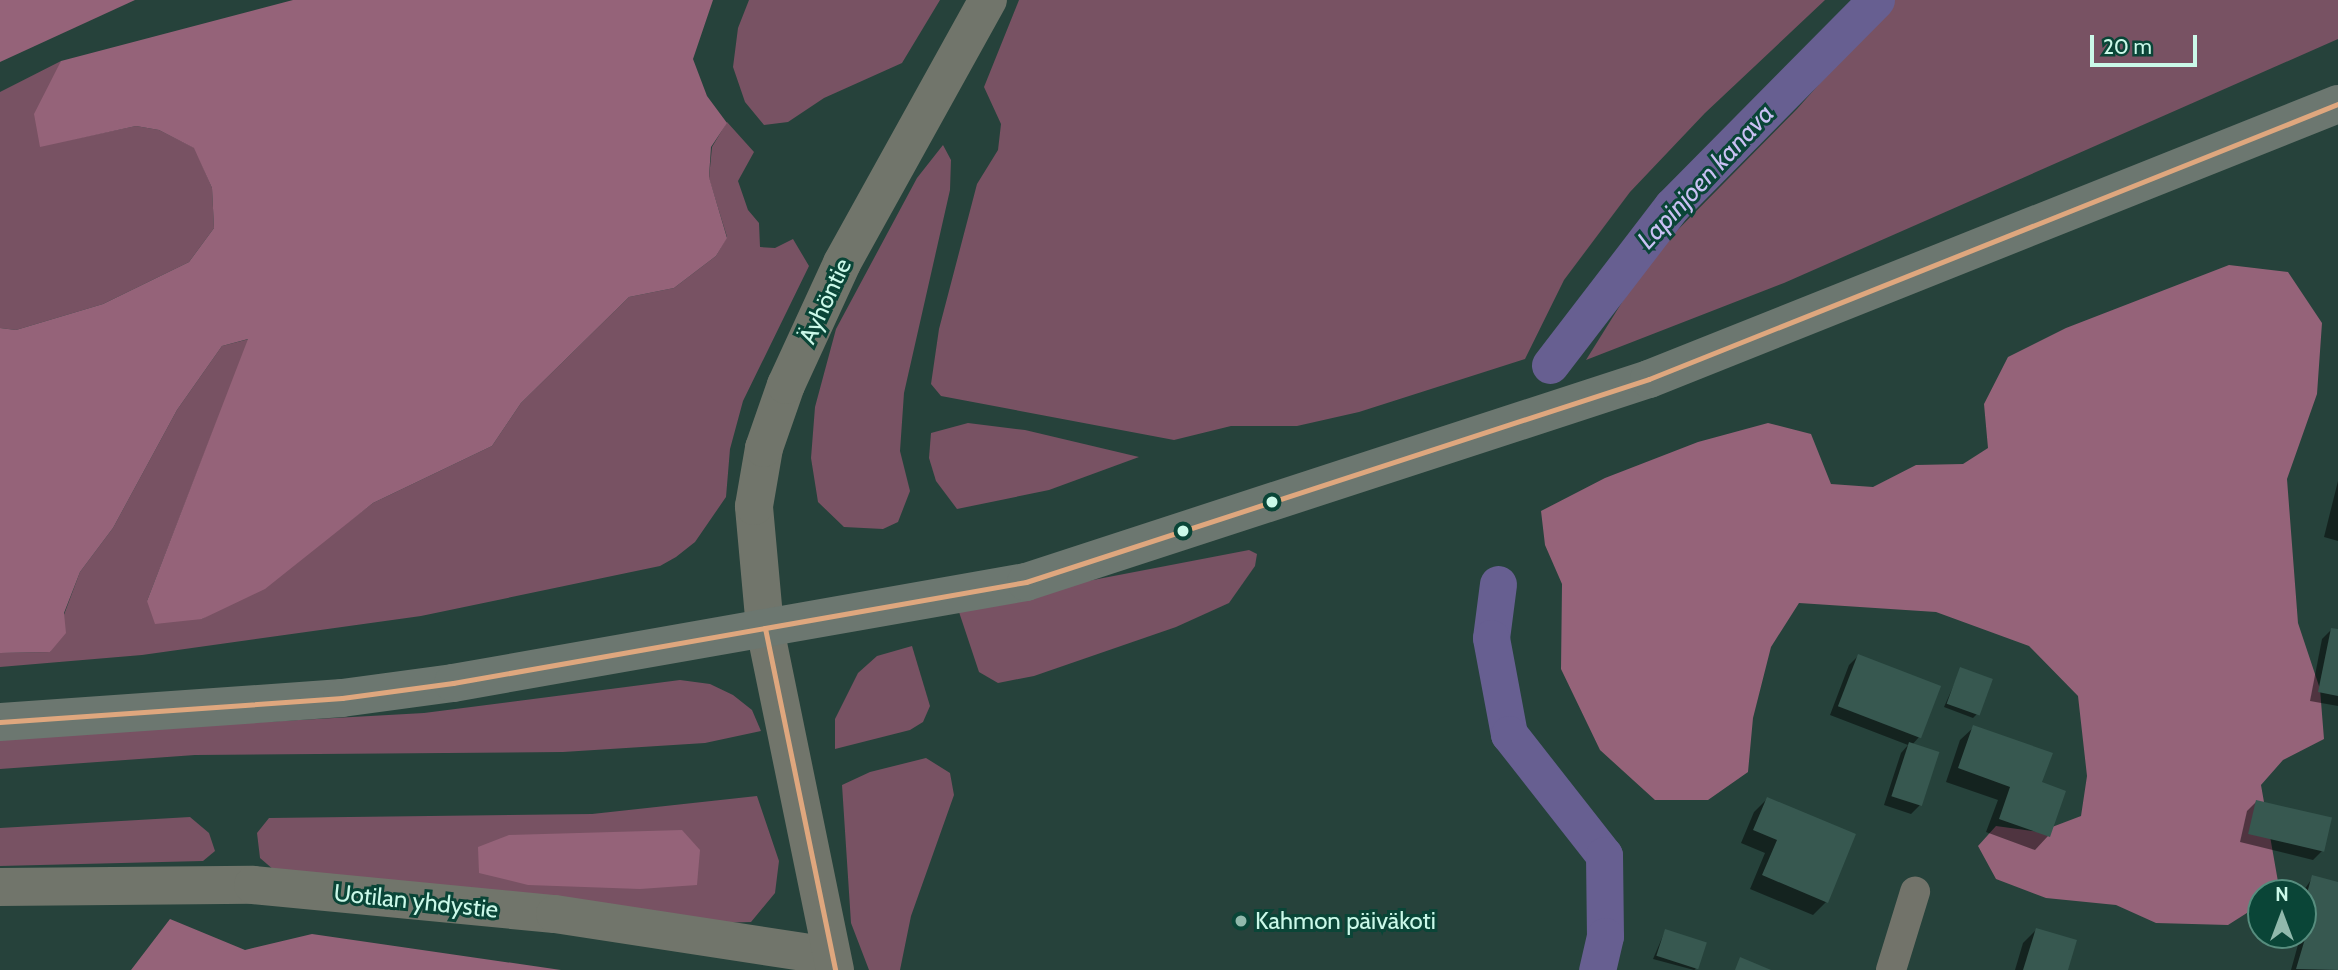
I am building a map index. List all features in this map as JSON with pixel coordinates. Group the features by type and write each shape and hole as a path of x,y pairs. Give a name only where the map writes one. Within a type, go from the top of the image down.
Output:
{"highway":[{"path":"0,722 342,698 1026,582 1264,508 1649,379 2338,104"}],"main road":[{"name":"Äyhöntie","path":"832,963 810,835 765,628 754,506 764,448 786,385 842,263 988,0"},
{"name":"Uotilan yhdystie","path":"0,887 253,885 555,915 832,963"}],"street":[{"path":"1891,970 1915,892"}],"shaded area":[{"path":"0,0 135,0 0,62"},
{"path":"293,0 713,0 693,59 707,96 727,123 711,147 709,177 727,238 716,256 674,288 629,297 521,403 492,446 373,503 265,589 202,619 155,624 147,601 248,339 222,346 177,410 113,528 80,572 64,613 66,633 50,652 0,653 0,328 16,330 103,304 189,262 214,228 212,188 194,148 159,130 136,126 40,147 34,114 61,61"},
{"path":"749,0 940,0 902,63 824,98 788,122 764,125 745,102 733,67 738,28"},
{"path":"1019,0 1825,0 1705,113 1630,192 1564,280 1525,359 1359,412 1297,426 1231,426 1174,440 941,396 931,384 939,329 977,184 998,150 1001,124 984,87"},
{"path":"1894,0 2338,0 2338,39 1784,283 1586,360 1649,259 1797,109"},
{"path":"61,61 40,146 136,126 159,130 195,148 212,188 214,228 189,262 103,304 16,330 0,328 0,92"},
{"path":"727,122 754,152 738,181 748,210 759,223 760,247 775,248 793,239 809,266 743,401 730,449 726,497 695,542 676,557 660,566 421,616 142,655 0,667 0,653 50,652 80,572 113,528 177,410 222,346 249,339 147,601 202,619 301,558 373,503 492,446 521,403 629,297 674,288 716,256 727,237 709,178 712,147"},
{"path":"943,145 951,160 950,190 904,393 900,451 910,491 898,522 883,529 844,527 818,502 811,458 815,407 836,329 917,178"},
{"path":"2229,265 2288,272 2322,323 2317,394 2287,479 2298,623 2320,689 2324,739 2283,760 2261,785 2278,879 2247,879 2247,913 2228,925 2156,923 2116,905 2046,898 1996,879 1978,846 1996,826 2039,832 2081,816 2087,776 2078,696 2029,646 1936,612 1799,603 1771,647 1753,718 1748,772 1708,800 1655,800 1600,750 1561,669 1562,584 1545,545 1541,511 1605,478 1698,442 1768,423 1811,434 1831,484 1873,487 1916,465 1963,464 1988,448 1984,404 2008,357 2066,328"},
{"path":"968,423 1025,430 1139,457 1049,490 957,509 936,481 929,458 931,433"},
{"path":"1249,550 1257,554 1255,566 1229,603 1176,627 1034,676 998,683 979,672 957,606"},
{"path":"912,646 930,706 923,722 910,730 835,749 835,719 858,673 877,656"},
{"path":"680,680 710,684 733,695 752,710 761,731 705,743 563,752 195,755 0,769 0,737 424,713"},
{"path":"926,758 950,773 954,795 911,916 900,970 869,970 851,923 842,785 870,772"},
{"path":"757,796 779,861 775,893 751,922 713,923 274,870 260,858 257,833 269,818 592,814"},
{"path":"190,817 209,833 215,851 203,861 0,866 0,828"},
{"path":"682,830 700,850 697,885 640,889 528,885 479,873 478,847 509,835"},
{"path":"170,919 245,950 312,934 561,970 131,970"}],"building":[{"path":"2331,628 2338,629 2338,696 2318,692"},
{"path":"1858,654 1941,686 1921,738 1838,706"},
{"path":"1960,667 1993,679 1980,716 1947,704"},
{"path":"1973,725 2053,753 2042,782 2066,791 2050,837 1999,819 2010,787 1958,768"},
{"path":"1909,742 1939,752 1922,806 1891,796"},
{"path":"1767,797 1856,834 1828,903 1762,875 1777,840 1753,830"},
{"path":"2256,800 2332,818 2324,852 2248,834"},
{"path":"2312,875 2338,882 2338,970 2296,969 2302,949 2317,949 2317,879 2311,879"},
{"path":"2036,928 2077,940 2068,970 2023,970"},
{"path":"1665,929 1707,943 1698,969 1656,956"},
{"path":"1740,957 1771,970 1735,970"}],"waterway":[{"name":"Lapinjoen kanava","path":"1550,365 1672,206 1876,0"},
{"name":"Lapinjoen kanava","path":"1498,584 1491,638 1509,734 1604,855 1605,936 1597,970"}],"transit line":[{"path":"0,722 342,698 453,683 1026,582 1649,379 2338,104"},
{"path":"765,628 835,970"}],"place":[{"name":"Kahmon päiväkoti","path":"1241,921"}]}
